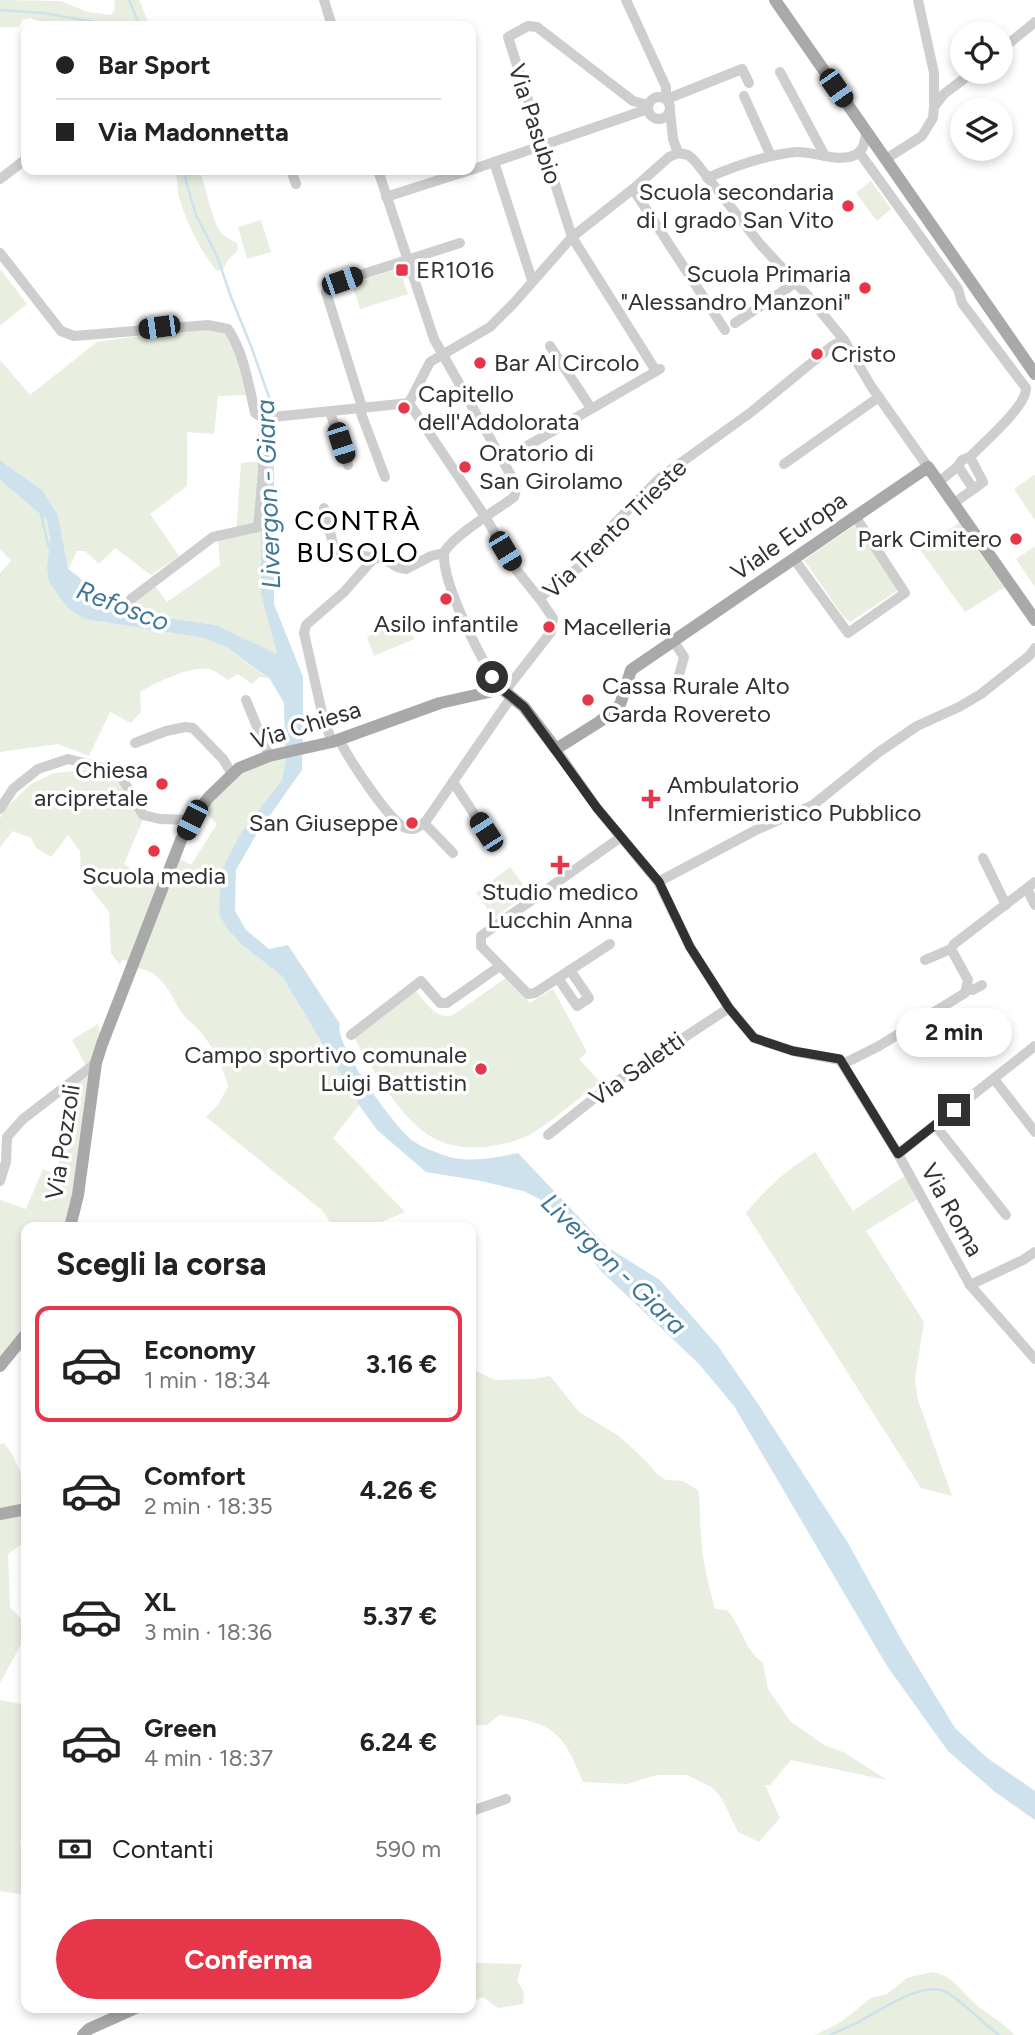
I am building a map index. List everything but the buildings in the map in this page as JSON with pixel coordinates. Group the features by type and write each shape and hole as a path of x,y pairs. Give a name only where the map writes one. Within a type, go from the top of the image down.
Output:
{"main road":[{"path":"775,0 1035,374"},
{"path":"928,467 1035,620"},
{"name":"Viale Europa","path":"556,749 599,722 620,705 631,670 928,467"},
{"path":"506,692 524,707 556,749"},
{"name":"Via Chiesa","path":"96,1063 120,993 181,840 192,820 232,774 239,768 269,756 335,741 440,702 506,692"},
{"name":"Via Pozzoli","path":"71,1222 78,1195 96,1063"},
{"path":"0,1366 21,1340"},
{"path":"0,1514 21,1510"},
{"path":"83,2035 89,2029 125,2013"}],"street":[{"path":"324,0 330,21"},
{"path":"626,0 666,88 663,98 670,111 673,139 678,153"},
{"path":"886,159 922,136 933,118 934,73 918,0"},
{"path":"1013,40 1035,22"},
{"name":"Via Pasubio","path":"591,408 658,370 572,237 508,37 532,26 537,27 633,101 650,110"},
{"path":"673,139 650,110 651,99 663,98 742,69 749,83"},
{"path":"780,72 824,154"},
{"path":"934,107 944,94 957,84"},
{"path":"744,96 771,156"},
{"path":"476,168 650,110 665,117 670,111"},
{"path":"707,178 771,156 798,152 840,157 855,155 863,149 866,132"},
{"path":"859,152 958,289 962,303 1026,388 1026,395 1018,406 970,457 962,460 939,482"},
{"path":"409,403 426,367 443,353 490,327 572,237 669,157 678,153 688,155 694,160 760,244 844,340 879,397 928,467"},
{"path":"494,162 532,280"},
{"path":"0,179 21,163"},
{"path":"293,175 296,184"},
{"path":"379,175 428,323 516,482 516,493 486,518 457,537 444,553 445,571 476,648 492,677 506,692"},
{"path":"386,197 455,175"},
{"path":"633,189 725,330"},
{"path":"385,477 326,292 332,284 460,243"},
{"path":"0,253 61,331 74,336 208,325 228,329 247,374 256,413 263,418 409,403"},
{"path":"735,323 795,283"},
{"name":"Via Trento Trieste","path":"424,823 453,782 506,692 551,632 553,618 539,598 591,558 611,527 661,477 750,413 832,346 844,340"},
{"path":"503,460 591,408 550,346"},
{"path":"784,464 879,397"},
{"path":"409,403 486,518 514,567 539,598"},
{"path":"330,412 348,465"},
{"path":"131,599 213,537 258,527 263,471 263,418"},
{"path":"954,503 983,482 970,457"},
{"path":"958,466 975,488"},
{"path":"324,508 335,552 384,558 397,567 406,569 431,556 444,553"},
{"path":"794,559 848,633 905,593 855,516"},
{"path":"374,558 344,592 306,625 304,633 323,717 335,741 401,826 410,830 424,823 453,853"},
{"path":"674,642 684,657 675,690"},
{"path":"659,882 756,830 813,805 917,726 981,694 1033,656"},
{"path":"246,700 269,756"},
{"path":"135,743 166,731 193,728 223,759 232,774"},
{"path":"556,749 597,808 659,882 690,947 729,1008 754,1038 793,1051 841,1062 884,1043 965,993 968,980 951,949"},
{"path":"0,809 13,789 38,769 68,759 112,770 122,778 143,816 192,820"},
{"path":"453,782 486,832"},
{"path":"610,944 535,993 528,994 481,946 481,936 621,837"},
{"path":"984,858 1006,905"},
{"path":"925,960 951,949 1031,886 1035,905"},
{"path":"351,1035 421,981 440,1003 447,1003 500,966"},
{"path":"558,978 577,1006 589,998 570,970"},
{"path":"967,989 973,990 982,985"},
{"name":"Via Saletti","path":"548,1135 617,1082 729,1008"},
{"path":"898,1154 1035,1046"},
{"name":"Via Roma","path":"841,1062 898,1154 970,1285 1035,1359"},
{"path":"0,1181 6,1162 6,1137 23,1119 96,1063"},
{"path":"994,1079 1035,1132"},
{"path":"934,1125 1006,1215"},
{"path":"970,1285 1035,1252"},
{"path":"476,1810 506,1799"}],"shaded area":[{"path":"0,0 60,1 88,12 111,15 115,9 114,0 139,0 148,21 40,21 29,18 22,20 19,27 0,27"},
{"path":"201,175 218,228 237,243 238,250 224,268 217,271 195,236 179,197 177,177"},
{"path":"871,181 891,209 877,221 856,193"},
{"path":"261,220 271,252 247,259 238,227"},
{"path":"399,268 408,294 360,309 352,284"},
{"path":"0,269 27,304 0,326"},
{"path":"223,330 231,340 249,395 218,396 214,434 187,432 187,486 150,514 179,556 151,575 115,548 99,564 85,551 77,551 68,570 58,515 43,491 0,460 0,360 30,395 97,342"},
{"path":"262,461 261,594 278,655 216,625 154,616 122,607 155,586 167,602 220,565 218,540 236,534 241,463"},
{"path":"1035,474 1035,520 1014,489"},
{"path":"0,480 47,520 50,538 47,567 85,619 204,638 228,648 268,678 259,677 252,684 238,674 228,680 209,669 184,672 140,692 141,712 131,723 110,712 89,756 58,744 0,752 0,573 11,561 0,549"},
{"path":"962,520 1007,586 965,612 921,551"},
{"path":"855,525 900,589 850,622 804,560"},
{"path":"1035,546 1035,587 1016,559"},
{"path":"406,620 414,639 374,656 367,637"},
{"path":"286,758 282,780 221,872 242,945 282,976 359,1105 333,1138 405,1212 382,1222 330,1222 322,1210 206,1117 217,1106 228,1087 217,1056 203,1035 180,1010 160,979 134,968 135,966 122,959 120,965 111,953 109,912 81,876 80,851 68,835 51,857 36,848 31,838 13,831 0,847 0,818 8,806 31,784 54,773 87,770 110,775 119,780 144,817 124,864 156,886 169,853 191,865 217,824 203,810 224,782 260,764"},
{"path":"510,867 529,892 494,918 476,893"},
{"name":"Campo sportivo comunale Luigi Battistin","path":"507,977 530,1003 553,989 587,1052 579,1059 600,1082 549,1122 520,1139 484,1147 451,1145 426,1133 405,1114 385,1088 354,1037 416,991 436,1013 447,1016 453,1015"},
{"path":"98,1024 102,1043 74,1222 21,1222 21,1340 0,1366 0,1200 26,1209 43,1169 57,1175 63,1131 77,1107 70,1091 88,1069 72,1040"},
{"path":"815,1152 853,1211 906,1175 919,1198 866,1231 924,1322 915,1379 918,1400 952,1496 921,1488 746,1213 761,1195"},
{"path":"476,1371 494,1380 550,1376 579,1412 619,1436 657,1474 666,1480 683,1481 698,1490 703,1555 715,1609 727,1610 751,1651 763,1663 768,1689 790,1721 824,1745 843,1752 887,1780 791,1760 770,1785 765,1785 780,1818 759,1842 738,1832 722,1799 713,1788 687,1775 657,1775 627,1784 583,1782 562,1740 544,1726 499,1715 487,1725 476,1725"},
{"path":"4,1443 12,1454 21,1474 21,1545 8,1554 10,1608 21,1618 21,1644 0,1683 0,1444"},
{"path":"0,1700 21,1704 21,1894 0,1891"},
{"path":"476,1963 522,1964 517,1981 524,1992 523,2004 498,2008 483,1997 476,2000"},
{"path":"932,1972 952,1981 974,2003 1015,2035 815,2035 841,2022 871,1998 887,1994 907,1978"}],"water":[{"path":"274,421 274,604 303,677 303,743 285,747 284,703 270,679 228,648 204,638 85,619 68,608 49,582 47,567 50,538 47,520 0,480 0,460 43,491 58,515 68,569 79,577 99,600 154,616 216,625 277,654 261,594 261,423"},
{"path":"302,755 302,770 256,835 236,870 235,911 246,930 269,949 288,945 340,1024 340,1034 346,1048 367,1085 393,1120 413,1141 435,1152 457,1158 488,1159 518,1153 607,1247 660,1280 718,1346 758,1404 848,1543 902,1641 955,1728 986,1757 1035,1791 1035,1820 995,1792 948,1751 887,1666 734,1406 699,1364 601,1271 548,1203 523,1191 426,1172 377,1130 359,1105 282,976 242,945 227,928 219,914 221,872 241,833 282,780 286,758"}],"waterway":[{"name":"Livergon - Giara","path":"129,0 138,21"},
{"path":"0,10 43,13 89,21"},
{"name":"Livergon - Giara","path":"184,175 196,215 217,256 270,400 269,416"},
{"name":"Refosco","path":"41,514 49,548"},
{"path":"858,2022 915,1993 938,1989 955,1998 999,2035"},
{"path":"830,2035 859,2022"}],"place":[{"name":"Scuola secondaria di I grado San Vito","path":"848,206"},
{"name":"ER1016","path":"402,270"},
{"name":"Scuola Primaria \"Alessandro Manzoni\"","path":"865,288"},
{"name":"Cristo","path":"817,354"},
{"name":"Bar Al Circolo","path":"480,363"},
{"name":"Capitello dell'Addolorata","path":"404,408"},
{"name":"Oratorio di San Girolamo","path":"465,467"},
{"name":"Park Cimitero","path":"1016,539"},
{"name":"Asilo infantile","path":"446,599"},
{"name":"Macelleria","path":"549,627"},
{"name":"Cassa Rurale Alto Garda Rovereto","path":"588,700"},
{"name":"Chiesa arcipretale","path":"162,784"},
{"name":"Ambulatorio Infermieristico Pubblico","path":"651,799"},
{"name":"San Giuseppe","path":"412,823"},
{"name":"Scuola media","path":"154,851"},
{"name":"Studio medico Lucchin Anna","path":"560,865"},
{"name":"Campo sportivo comunale Luigi Battistin","path":"481,1069"}],"district":[{"name":"CONTRÀ BUSOLO","path":"358,536"}],"route":[{"path":"492,677 524,707 597,808 659,882 690,947 729,1008 754,1038 793,1051 840,1059 898,1154 954,1110"}]}
